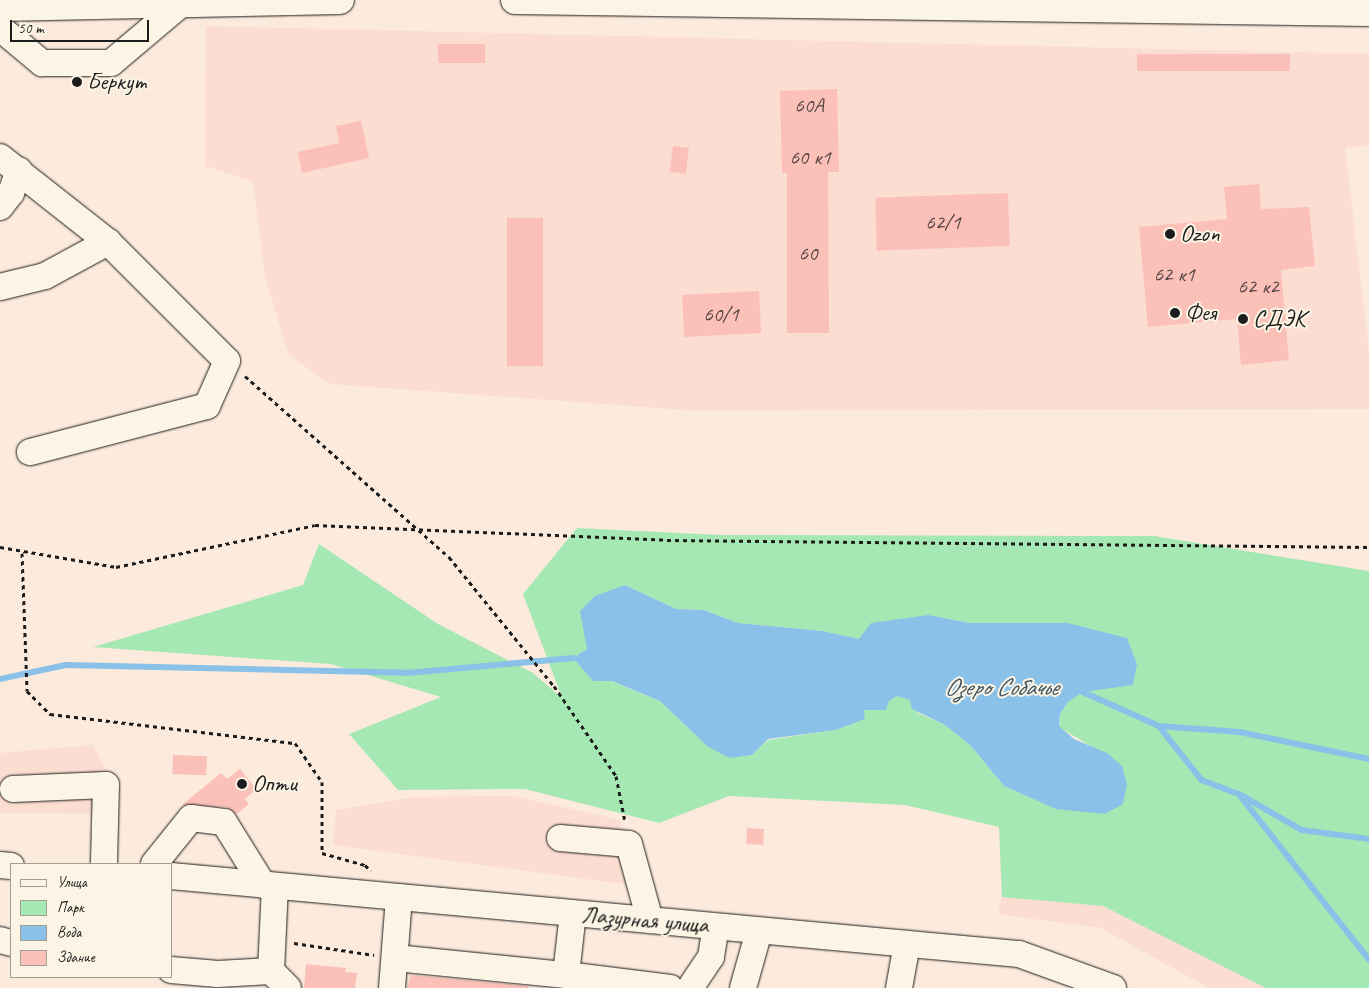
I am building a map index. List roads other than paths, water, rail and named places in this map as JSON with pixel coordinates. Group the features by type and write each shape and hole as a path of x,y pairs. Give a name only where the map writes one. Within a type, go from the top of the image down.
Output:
{"main road":[{"path":"0,7 340,0"},
{"path":"515,0 1369,12"}],"street":[{"path":"0,28 42,63 111,63 182,3"},
{"path":"0,207 12,193 10,164"},
{"path":"10,164 108,242 227,361 207,406 30,452"},
{"path":"0,287 45,276 108,242"},
{"path":"13,789 106,785 104,863"},
{"path":"155,863 191,818 224,822 269,886 272,940 279,979 172,970"},
{"path":"560,838 629,844 650,920"},
{"name":"Лазурная улица","path":"172,876 1019,954 1113,988"},
{"path":"392,988 399,897"},
{"path":"566,976 573,913"},
{"path":"690,988 711,957 716,927"},
{"path":"743,988 758,931"},
{"path":"899,988 907,944"},
{"path":"395,958 670,988"}],"water":[{"name":"Озеро Собачье","path":"625,585 676,609 704,610 738,623 823,631 859,639 871,623 929,615 969,623 1068,623 1127,638 1137,664 1133,685 1083,692 1068,702 1060,714 1059,726 1074,739 1107,753 1122,766 1127,784 1123,804 1105,814 1056,809 1004,786 971,746 945,725 912,709 910,700 897,696 889,701 886,710 864,710 865,719 836,730 768,739 752,755 729,758 707,746 660,701 612,681 593,681 573,658 587,649 580,611 595,596"}],"waterway":[{"path":"0,679 66,665 408,673 573,658"},
{"path":"1083,692 1159,726 1202,780 1239,794 1369,959"},
{"path":"1159,726 1240,732 1369,759"},
{"path":"1243,796 1302,830 1369,839"}],"place":[{"name":"Беркут","path":"77,82"},
{"name":"Ozon","path":"1170,234"},
{"name":"Фея","path":"1175,313"},
{"name":"СДЭК","path":"1243,319"},
{"name":"Опти","path":"242,784"}]}
